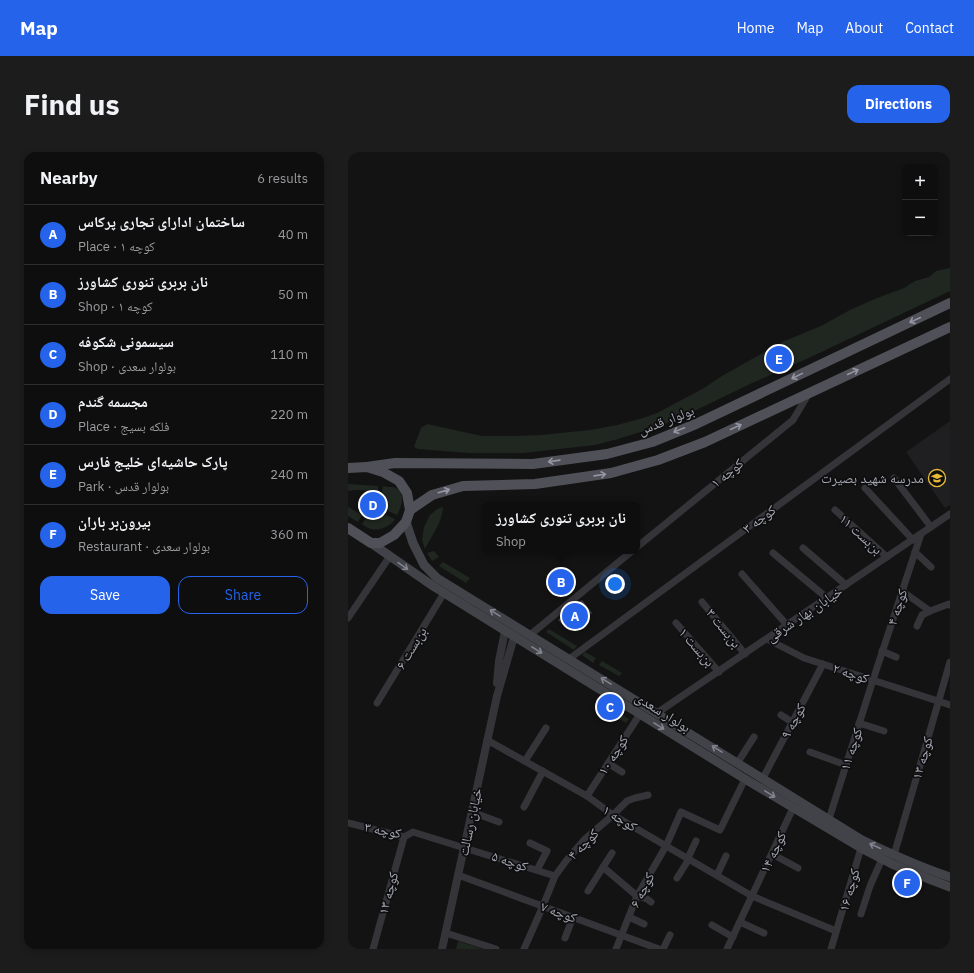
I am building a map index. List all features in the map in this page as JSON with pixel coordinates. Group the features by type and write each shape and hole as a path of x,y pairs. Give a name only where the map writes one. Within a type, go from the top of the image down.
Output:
{"main road":[{"name":"بولوار قدس","path":"367,467 395,463 533,464 606,454 652,442 696,424 950,303"},
{"path":"410,510 432,495 463,486 535,484 611,473 658,460 705,442 950,327"},
{"path":"348,467 367,467 383,472 399,482 407,493 410,510 406,522 394,535 380,543 371,543 348,528"},
{"name":"بولوار سعدی","path":"406,522 413,543 424,565 438,578 862,840 932,871 950,877"},
{"name":"بولوار سعدی","path":"371,543 433,586 504,631 793,808 882,859 929,880 950,887"}],"street":[{"name":"کوچه ۳","path":"569,659 950,380"},
{"name":"کوچه ۱","path":"640,544 793,420 809,393"},
{"path":"894,478 931,527"},
{"path":"865,488 912,540"},
{"name":"بن‌بست ۱۱","path":"835,510 887,557"},
{"name":"خیابان بهار شرقی","path":"657,713 949,515"},
{"name":"کوچه ۴","path":"873,680 921,534"},
{"path":"803,548 846,585"},
{"path":"915,552 932,567"},
{"path":"773,553 827,598"},
{"path":"530,634 628,554"},
{"path":"348,618 390,556"},
{"path":"742,574 787,625"},
{"path":"902,591 930,611"},
{"name":"بن‌بست ۶","path":"377,703 444,593"},
{"name":"بن‌بست ۳","path":"702,602 745,654"},
{"path":"916,626 922,615 948,604 950,605"},
{"name":"بن‌بست ۱","path":"676,623 719,672"},
{"path":"496,696 499,661 504,631"},
{"path":"496,696 514,636"},
{"name":"کوچه ۲","path":"767,639 804,658 938,702"},
{"path":"882,651 896,657"},
{"name":"کوچه ۱۳","path":"894,855 950,662"},
{"name":"کوچه ۹","path":"763,778 823,664"},
{"name":"کوچه ۱۱","path":"829,819 873,680"},
{"name":"خیابان رسالت","path":"442,949 496,696"},
{"path":"938,702 950,706"},
{"name":"کوچه ۱۰","path":"587,796 640,714"},
{"path":"781,715 792,722"},
{"path":"859,723 884,731"},
{"path":"525,761 546,728"},
{"path":"738,762 754,737"},
{"name":"کوچه ۱","path":"487,740 587,796 613,815 752,896 836,931"},
{"path":"810,752 846,765"},
{"path":"608,763 622,772"},
{"path":"524,807 543,772"},
{"path":"666,846 681,812 720,830 745,778"},
{"name":"کوچه ۴","path":"524,949 555,876 566,861 584,840 627,801 648,795"},
{"name":"کوچه ۱۴","path":"727,949 793,808"},
{"path":"472,812 499,822"},
{"name":"کوچه ۳","path":"348,823 404,837 413,832 464,847"},
{"name":"کوچه ۱۳","path":"373,949 404,837"},
{"path":"677,878 688,859 696,840"},
{"path":"530,843 547,851 537,870"},
{"name":"کوچه ۶","path":"616,949 637,896 666,846"},
{"name":"کوچه ۵","path":"464,847 555,876"},
{"name":"کوچه ۱۶","path":"831,949 861,848"},
{"path":"588,891 612,853"},
{"path":"772,854 798,868"},
{"path":"717,875 726,856"},
{"path":"861,914 870,886 882,859"},
{"path":"603,868 637,896 651,902"},
{"name":"کوچه ۷","path":"458,875 659,949"},
{"path":"565,938 573,917"},
{"path":"629,917 644,924"},
{"path":"740,922 764,933"},
{"path":"712,925 733,937"},
{"path":"446,933 496,949"},
{"path":"663,949 670,935"}],"shaded area":[{"path":"950,268 950,291 660,426 595,445 523,453 468,453 418,449 414,447 421,428 427,424 482,436 516,436 590,430 640,419 657,413 704,388 782,342 821,326 850,310 877,298 904,288 915,281 929,277 936,271"},
{"name":"مدرسه شهید بصیرت","path":"950,421 950,505 945,508 906,452"},
{"path":"348,484 378,486 378,491 348,491"},
{"path":"383,486 393,487 402,495 402,503 397,515 387,510 388,502 382,490"},
{"path":"372,496 380,501 380,510 375,514 368,512 364,506 368,498","holes":["375,501 378,504 377,508 374,510 368,506 370,502"]},
{"path":"348,507 362,515 358,522 348,516"},
{"path":"443,507 439,524 425,549 422,540 424,527 430,515 437,509"},
{"path":"386,515 395,519 391,524 385,527 371,529 362,524 366,518 374,519"},
{"path":"434,551 439,557 432,561 427,553"},
{"path":"443,562 470,578 466,583 439,566"},
{"path":"549,629 577,646 574,650 546,632"},
{"path":"585,652 596,658 593,663 582,655"},
{"path":"602,661 622,673 619,676 599,665"},
{"path":"604,704 629,719 626,723 601,708"},
{"path":"458,941 483,949 456,949"}],"building":[{"path":"556,567 575,589 566,597 546,576"},
{"path":"582,600 592,613 570,631 558,620"}],"place":[{"name":"پارک حاشیه‌ای خلیج فارس","path":"779,359"},
{"name":"مدرسه شهید بصیرت","path":"937,478"},
{"name":"مجسمه گندم","path":"373,505"},
{"name":"نان بربری تنوری کشاورز","path":"561,582"},
{"name":"ساختمان ادارای تجاری پرکاس","path":"575,616"},
{"name":"سیسمونی شکوفه","path":"610,707"},
{"name":"بیرون‌بر باران","path":"907,883"}]}
